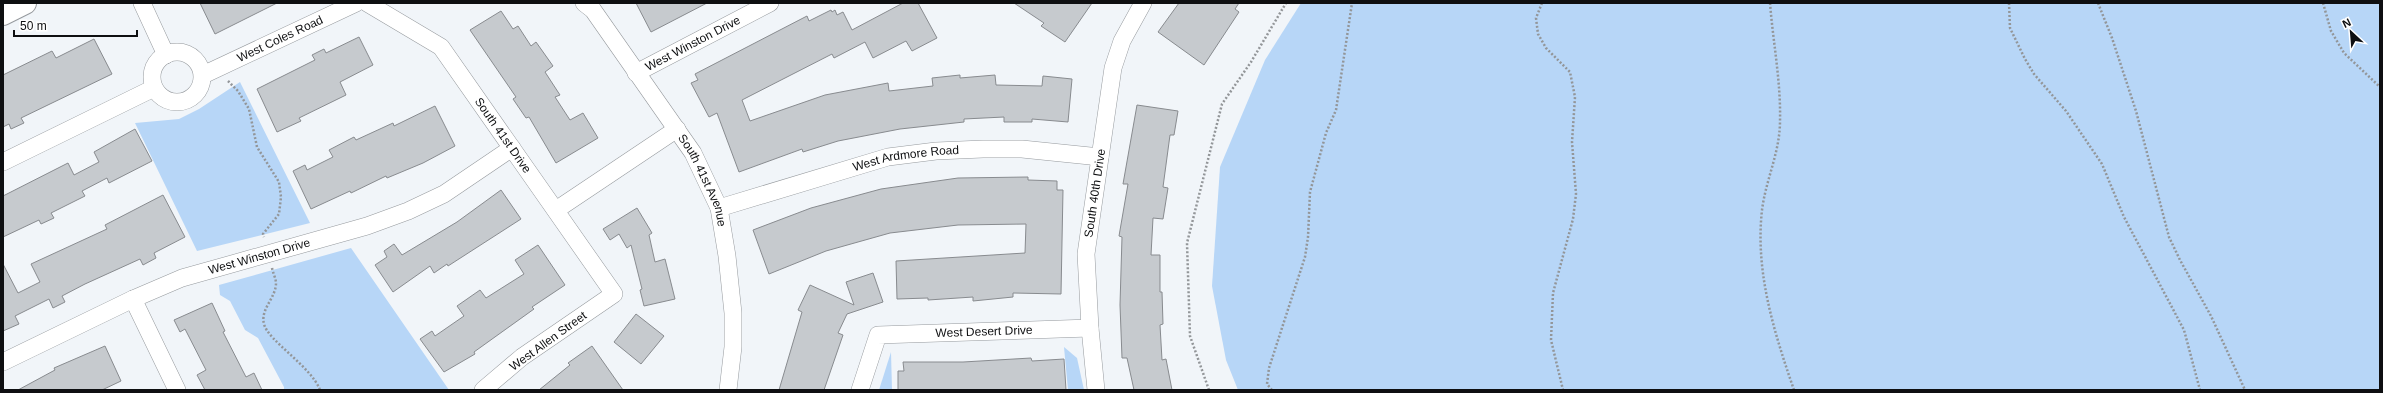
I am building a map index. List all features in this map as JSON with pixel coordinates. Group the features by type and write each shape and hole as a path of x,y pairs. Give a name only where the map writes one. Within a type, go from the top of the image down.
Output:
{"street":[{"path":"3,14 25,3"},
{"path":"142,3 166,54"},
{"name":"West Coles Road","path":"203,75 356,3"},
{"name":"South 41st Drive","path":"367,3 441,47 614,294"},
{"name":"South 41st Avenue","path":"584,3 593,10 636,73 678,129 693,153 718,208 727,256 733,313 733,347 728,390"},
{"name":"West Winston Drive","path":"636,73 770,3"},
{"name":"South 40th Drive","path":"1096,390 1090,328 1086,254 1113,68 1122,40 1143,3"},
{"path":"174,52 190,55 196,60 203,75 199,90 194,96 180,102 165,100 154,88 152,73 160,59 166,54 174,52"},
{"path":"3,162 154,88"},
{"path":"556,210 678,129"},
{"name":"West Winston Drive","path":"3,362 134,299 182,278 367,226 408,211 444,194 512,148"},
{"name":"West Ardmore Road","path":"718,208 888,157 936,151 1022,149 1100,157"},
{"name":"West Allen Street","path":"483,390 522,358 614,294"},
{"path":"134,299 177,390"},
{"name":"West Desert Drive","path":"860,390 878,335 1090,328"}],"path":[{"path":"1209,390 1190,336 1187,243 1222,104 1251,62 1286,3"},
{"path":"1272,390 1267,384 1269,368 1305,256 1308,237 1310,192 1324,141 1336,110 1352,3"},
{"path":"1542,3 1536,18 1538,34 1546,48 1570,72 1575,97 1572,142 1576,194 1573,219 1553,293 1551,340 1563,390"},
{"path":"1770,3 1780,120 1776,158 1765,193 1762,210 1761,266 1773,324 1794,390"},
{"path":"2009,3 2010,28 2025,60 2066,110 2102,164 2124,217 2184,330 2200,390"},
{"path":"2098,3 2112,38 2136,110 2169,237 2211,316 2245,390"},
{"path":"2322,3 2331,31 2344,53 2380,87"},
{"path":"220,68 247,105 251,115 257,148 279,182 281,197 279,214 263,234 271,253 270,260 276,284 273,295 265,311 264,324 270,333 301,364 320,390"}],"shaded area":[{"path":"1301,3 2380,3 2380,390 1238,390 1226,360 1212,286 1220,167 1265,60"},
{"path":"240,82 310,223 197,251 135,123 179,119 199,109"},
{"path":"351,248 449,390 284,390 284,387 258,338 245,330 230,301 220,295 219,285"},
{"path":"1064,347 1077,358 1084,390 1068,390"},
{"path":"891,352 892,390 879,390"}],"building":[{"path":"200,3 277,3 215,34"},
{"path":"636,3 707,3 651,32"},
{"path":"903,3 918,3 937,38 912,51 906,41 873,58 865,42 834,58 832,54 742,100 750,121 825,95 888,83 889,91 933,86 932,78 960,75 960,78 995,75 996,85 1042,86 1043,76 1072,79 1068,122 1032,119 1032,122 1004,122 1004,117 964,119 964,122 900,129 838,141 803,152 802,149 739,172 717,113 709,117 691,83 698,80 695,74 807,16 809,21 831,10 832,12 835,10 837,15 843,12 852,30"},
{"path":"1014,3 1092,3 1065,42 1041,26 1044,23"},
{"path":"1179,3 1239,3 1235,9 1239,12 1204,65 1158,32"},
{"path":"501,11 513,29 518,26 531,46 536,42 553,66 545,72 560,95 555,97 570,120 583,113 598,138 556,163 529,117 526,118 513,99 516,97 470,30"},
{"path":"359,37 373,65 340,82 346,95 299,118 301,121 277,132 257,89 315,60 312,55 324,49 326,53"},
{"path":"94,39 112,74 21,118 24,123 11,129 9,124 3,127 3,75 52,51 56,58"},
{"path":"1137,105 1178,111 1174,135 1170,135 1163,187 1168,188 1163,219 1153,218 1151,255 1160,255 1160,292 1162,292 1163,324 1160,325 1162,360 1166,359 1172,390 1134,390 1127,358 1122,358 1120,305 1122,237 1119,236 1128,184 1123,184"},
{"path":"435,106 455,146 423,163 387,178 386,176 351,193 350,191 311,209 293,171 305,165 307,170 333,157 329,150 354,137 356,140 393,123 394,126"},
{"path":"135,129 152,161 109,183 107,178 82,191 85,196 51,213 54,218 41,224 39,220 3,237 3,196 68,163 74,175 99,162 94,152"},
{"path":"1028,177 1028,180 1057,181 1057,190 1063,190 1061,294 1013,293 1013,297 973,301 973,297 928,300 928,298 897,299 896,261 1025,253 1026,224 958,225 890,233 826,251 769,274 753,230 811,208 881,189 958,178"},
{"path":"501,190 521,219 448,266 447,264 434,273 430,266 393,292 375,265 387,257 384,251 394,244 402,255 457,222"},
{"path":"163,195 185,237 154,253 156,258 143,265 140,259 62,296 65,302 53,308 49,299 15,316 19,324 3,331 3,264 18,293 40,282 31,264 107,229 105,225"},
{"path":"637,208 652,233 649,235 655,262 665,259 675,299 644,306 640,290 642,289 631,245 627,248 619,234 610,240 603,229"},
{"path":"538,245 565,285 532,307 534,309 474,352 475,354 444,372 420,339 432,331 435,336 464,316 457,306 480,290 486,298 524,274 515,260"},
{"path":"873,273 883,302 847,314 838,333 843,335 824,390 779,390 802,312 798,310 810,285 854,305 846,282"},
{"path":"212,303 225,331 223,332 246,377 254,373 262,390 205,390 197,375 206,370 185,329 180,332 174,320"},
{"path":"636,314 664,336 641,364 614,342"},
{"path":"105,346 121,381 102,390 18,390 55,370 54,368"},
{"path":"592,346 623,390 539,390 570,365 568,363"},
{"path":"1031,358 1032,361 1064,359 1066,390 898,390 898,371 904,371 903,362 963,362"}]}
